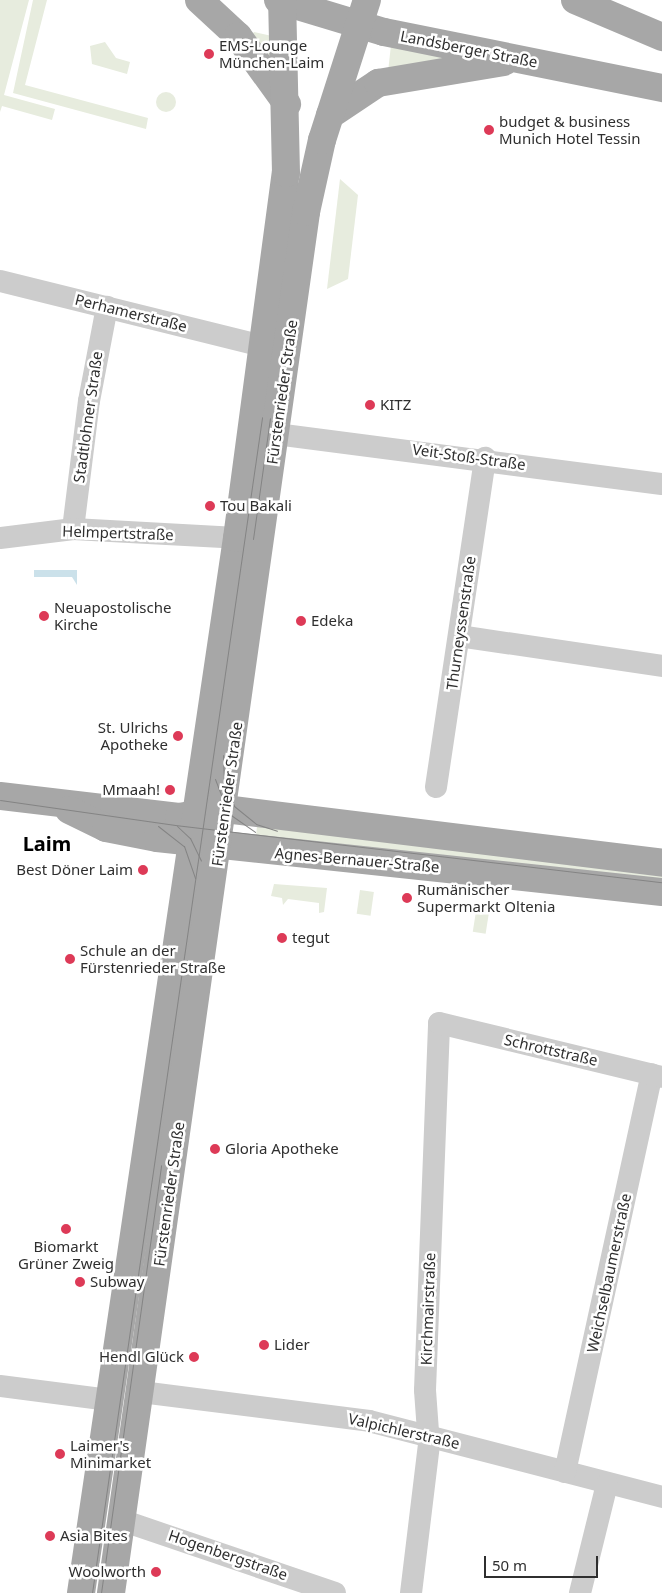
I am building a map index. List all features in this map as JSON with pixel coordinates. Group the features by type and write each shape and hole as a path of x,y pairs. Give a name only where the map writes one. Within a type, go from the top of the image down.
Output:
{"main road":[{"path":"200,0 238,36 286,104"},
{"name":"Fürstenrieder Straße","path":"81,1593 237,538 286,173 286,104 281,0"},
{"name":"Landsberger Straße","path":"281,0 364,12 523,60 662,88"},
{"path":"576,0 662,37"},
{"name":"Fürstenrieder Straße","path":"111,1593 121,1520 150,1393 219,846 306,212 330,115 364,12"},
{"path":"330,115 378,83 523,60"},
{"name":"Agnes-Bernauer-Straße","path":"0,796 59,804 196,816 225,809 662,863"},
{"name":"Agnes-Bernauer-Straße","path":"59,804 106,828 219,846 662,892"}],"street":[{"name":"Perhamerstraße","path":"0,281 263,346"},
{"name":"Stadtlohner Straße","path":"74,529 88,401 107,306"},
{"name":"Veit-Stoß-Straße","path":"276,434 485,458 662,484"},
{"name":"Thurneyssenstraße","path":"436,787 485,458"},
{"name":"Helmpertstraße","path":"0,538 74,529 237,538"},
{"path":"459,636 662,666"},
{"name":"Schrottstraße","path":"439,1023 657,1075"},
{"name":"Kirchmairstraße","path":"412,1593 429,1445 426,1435 439,1023"},
{"name":"Weichselbaumerstraße","path":"565,1472 657,1075"},
{"path":"0,1386 109,1400"},
{"name":"Valpichlerstraße","path":"150,1393 310,1411 426,1435 662,1497"},
{"path":"580,1593 607,1484"},
{"name":"Hogenbergstraße","path":"121,1520 335,1593"}],"shaded area":[{"path":"0,0 29,0 4,95 55,109 52,120 2,106 0,112"},
{"path":"33,0 47,0 25,85 148,118 146,129 13,93"},
{"path":"254,32 272,36 273,65 248,39"},
{"path":"105,42 116,58 130,62 127,74 92,64 90,46"},
{"path":"391,45 456,59 388,72"},
{"path":"166,92 173,95 176,102 173,109 166,112 159,109 156,102 159,95"},
{"path":"340,179 358,195 348,279 327,289"},
{"path":"257,826 662,871 662,885 256,836"},
{"path":"274,884 327,888 324,912 319,913 319,903 288,899 283,905 282,898 271,896"},
{"path":"360,890 374,892 371,916 357,914"},
{"path":"477,905 490,907 486,934 473,932"}],"water":[{"path":"34,570 77,570 77,585 72,577 34,577"}],"tram line":[{"path":"92,1593 262,417"},
{"path":"253,539 270,418"},
{"path":"223,755 224,782 234,806 256,824 277,831"},
{"path":"215,779 228,813 255,832"},
{"path":"0,800 175,825 662,882"},
{"path":"158,826 184,846 195,878"},
{"path":"177,826 190,838 201,861"},
{"path":"101,1593 161,1165"}],"place":[{"name":"EMS-Lounge München-Laim","path":"209,54"},
{"name":"budget & business Munich Hotel Tessin","path":"489,130"},
{"name":"KITZ","path":"370,405"},
{"name":"Tou Bakali","path":"210,506"},
{"name":"Neuapostolische Kirche","path":"44,616"},
{"name":"Edeka","path":"301,621"},
{"name":"St. Ulrichs Apotheke","path":"178,736"},
{"name":"Mmaah!","path":"170,790"},
{"name":"Best Döner Laim","path":"143,870"},
{"name":"Rumänischer Supermarkt Oltenia","path":"407,898"},
{"name":"tegut","path":"282,938"},
{"name":"Schule an der Fürstenrieder Straße","path":"70,959"},
{"name":"Gloria Apotheke","path":"215,1149"},
{"name":"Biomarkt Grüner Zweig","path":"66,1229"},
{"name":"Subway","path":"80,1282"},
{"name":"Lider","path":"264,1345"},
{"name":"Hendl Glück","path":"194,1357"},
{"name":"Laimer's Minimarket","path":"60,1454"},
{"name":"Asia Bites","path":"50,1536"},
{"name":"Woolworth","path":"156,1572"}],"district":[{"name":"Laim","path":"47,843"}]}
